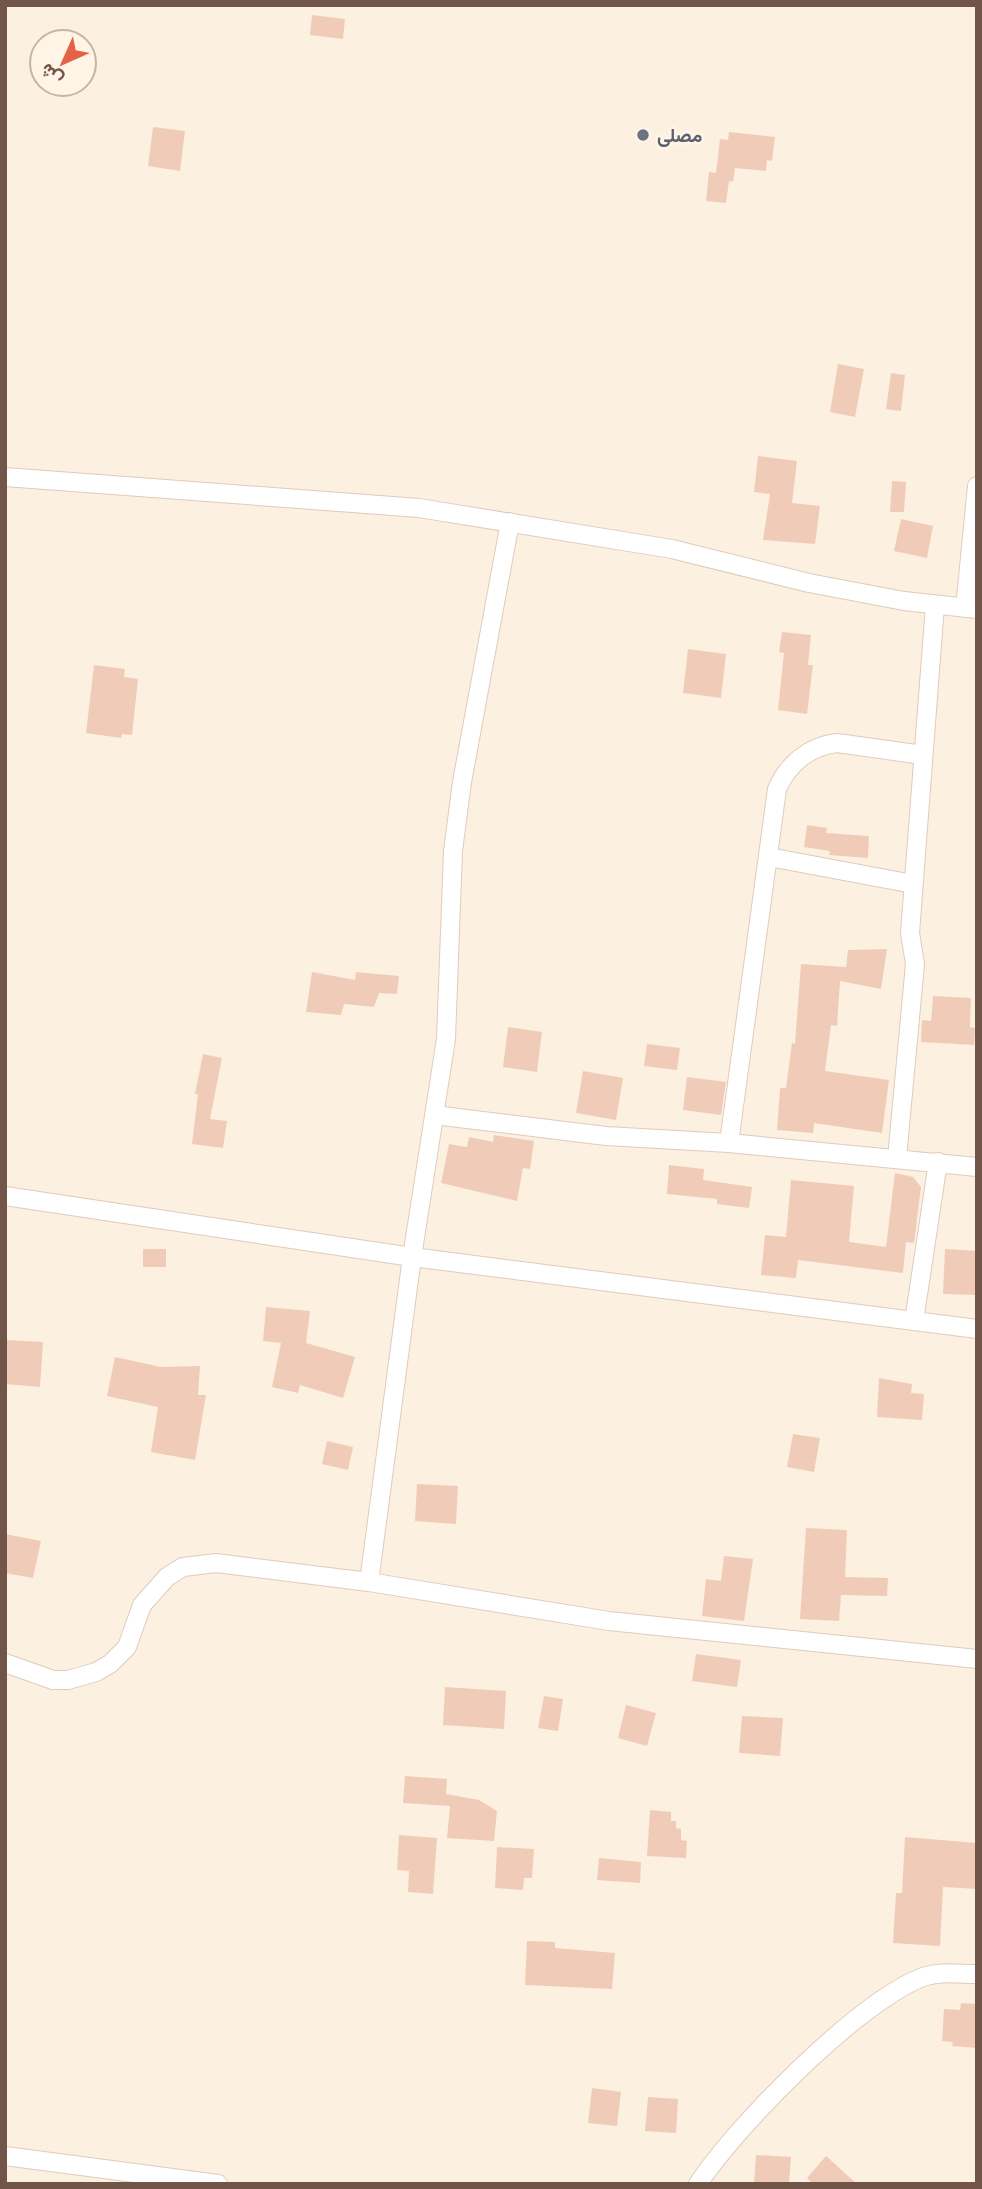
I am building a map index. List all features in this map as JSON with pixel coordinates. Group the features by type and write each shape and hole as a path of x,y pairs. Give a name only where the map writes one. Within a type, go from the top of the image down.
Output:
{"street":[{"path":"5,477 419,508 672,549 809,583 971,609 977,486"},
{"path":"369,1582 412,1257 449,1007 453,851 460,796 510,522"},
{"path":"897,1158 915,964 910,933 935,605"},
{"path":"729,1143 777,789 783,776 809,751 836,743 923,755"},
{"path":"769,857 913,884"},
{"path":"434,1115 606,1136 729,1143 977,1167"},
{"path":"914,1321 939,1162"},
{"path":"5,1196 412,1257 977,1329"},
{"path":"5,1664 53,1680 68,1680 103,1668 127,1647 137,1615 152,1592 183,1567 216,1563 369,1582 609,1621 977,1659"},
{"path":"698,2184 724,2150 811,2059 878,2002 930,1975 977,1974"},
{"path":"5,2156 218,2184"}],"building":[{"path":"312,15 345,19 343,39 310,35"},
{"path":"153,127 185,131 180,171 148,166"},
{"path":"729,132 775,137 772,161 767,160 766,171 735,168 733,182 729,181 726,203 706,201 709,172 716,173 720,139 728,140"},
{"path":"838,364 864,369 855,417 830,412"},
{"path":"891,373 905,375 901,411 886,409"},
{"path":"758,456 797,461 792,503 820,506 815,544 763,540 770,494 754,492"},
{"path":"892,481 906,482 904,512 890,512"},
{"path":"901,519 933,526 927,558 894,551"},
{"path":"782,632 811,635 808,665 813,665 807,714 778,710 784,653 779,652"},
{"path":"688,649 726,654 721,698 683,693"},
{"path":"94,665 125,669 124,677 138,679 132,735 122,734 121,738 86,733"},
{"path":"807,825 827,828 826,833 869,836 868,858 829,855 830,851 804,847"},
{"path":"887,949 881,989 840,981 837,1026 831,1025 825,1071 889,1080 882,1133 814,1123 813,1133 777,1130 780,1088 786,1088 792,1043 795,1044 801,964 846,967 848,950"},
{"path":"312,972 355,980 356,972 399,976 397,994 379,993 374,1007 344,1004 341,1015 306,1012"},
{"path":"933,996 971,998 970,1027 975,1028 974,1045 921,1042 922,1020 931,1021"},
{"path":"508,1027 542,1032 537,1072 503,1067"},
{"path":"647,1044 680,1048 677,1070 644,1066"},
{"path":"203,1054 222,1058 210,1119 227,1121 223,1148 192,1144 198,1094 195,1094"},
{"path":"583,1071 623,1078 616,1120 576,1113"},
{"path":"687,1077 726,1082 721,1115 683,1110"},
{"path":"494,1135 534,1141 530,1169 523,1168 517,1201 441,1183 449,1144 467,1147 469,1137 493,1142"},
{"path":"669,1165 704,1169 703,1180 752,1187 749,1208 717,1204 717,1199 667,1194"},
{"path":"895,1173 913,1177 921,1187 914,1243 906,1242 903,1273 798,1260 796,1278 761,1275 765,1235 786,1237 791,1180 854,1186 849,1242 886,1247"},
{"path":"143,1249 166,1249 166,1267 143,1267"},
{"path":"945,1249 977,1251 977,1295 943,1294"},
{"path":"266,1307 310,1311 306,1343 355,1357 343,1398 300,1385 298,1393 272,1387 281,1343 263,1341"},
{"path":"5,1340 43,1342 40,1387 5,1384"},
{"path":"115,1357 161,1367 200,1366 198,1395 206,1395 195,1460 151,1452 158,1407 107,1396"},
{"path":"879,1378 912,1384 911,1393 924,1394 922,1420 877,1417"},
{"path":"793,1434 820,1438 814,1472 787,1467"},
{"path":"327,1441 353,1447 348,1470 322,1464"},
{"path":"417,1484 458,1486 456,1524 415,1521"},
{"path":"806,1528 847,1530 845,1577 888,1578 887,1596 841,1595 839,1621 800,1619"},
{"path":"5,1534 41,1541 33,1578 5,1573"},
{"path":"724,1556 753,1559 744,1621 702,1616 706,1579 721,1581"},
{"path":"696,1654 741,1660 737,1687 692,1681"},
{"path":"445,1687 506,1691 504,1729 443,1725"},
{"path":"544,1696 563,1699 558,1731 538,1728"},
{"path":"626,1705 656,1713 647,1746 618,1738"},
{"path":"742,1716 783,1718 780,1756 739,1753"},
{"path":"405,1776 447,1779 446,1794 479,1800 497,1811 494,1841 447,1838 450,1806 403,1803"},
{"path":"650,1810 671,1812 671,1821 676,1821 676,1828 681,1829 681,1840 687,1841 686,1858 647,1856"},
{"path":"399,1835 437,1838 433,1894 408,1892 409,1871 397,1870"},
{"path":"905,1837 977,1843 977,1889 943,1887 940,1946 893,1943 896,1893 902,1893"},
{"path":"497,1847 534,1849 532,1878 524,1878 523,1890 495,1888"},
{"path":"599,1858 641,1862 640,1883 597,1880"},
{"path":"527,1941 555,1942 555,1948 615,1953 612,1989 525,1985"},
{"path":"961,2003 977,2004 977,2048 952,2046 953,2042 942,2041 944,2009 960,2010"},
{"path":"592,2088 621,2092 617,2126 588,2123"},
{"path":"648,2097 678,2099 676,2133 645,2131"},
{"path":"756,2155 791,2157 789,2184 754,2184"},
{"path":"826,2156 857,2184 813,2184 807,2178"}],"place":[{"name":"مصلى","path":"643,135"}]}
